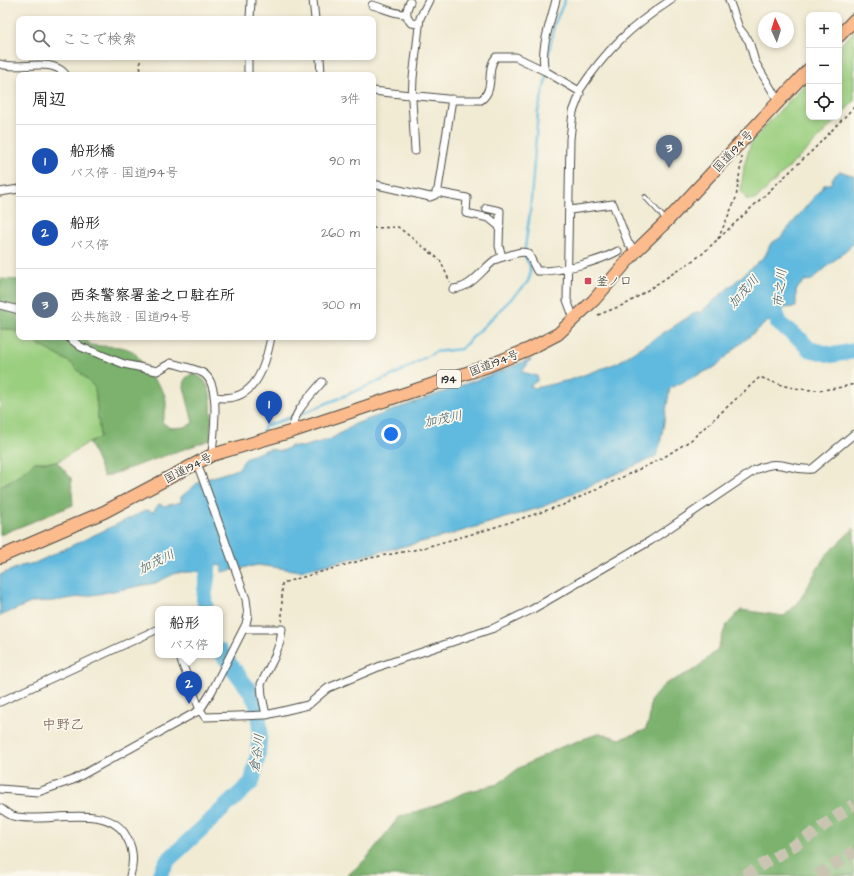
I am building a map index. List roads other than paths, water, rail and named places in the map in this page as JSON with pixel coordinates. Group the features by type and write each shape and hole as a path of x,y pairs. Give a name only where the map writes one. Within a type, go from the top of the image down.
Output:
{"highway":[{"path":"842,33 854,20"},
{"name":"国道194号","path":"0,557 104,512 198,467 212,456 293,431 488,366 529,349 558,334 574,319 636,251 667,221 806,72"}],"street":[{"path":"250,16 251,0"},
{"path":"313,0 316,16"},
{"path":"415,150 412,96 419,24 428,0"},
{"path":"545,71 544,52 556,0"},
{"path":"574,319 567,300 569,266 570,139 573,112 580,94 579,91 605,54 620,38 671,0"},
{"path":"729,0 739,28 749,41 756,62 779,102"},
{"path":"410,2 406,14 411,23 419,24"},
{"path":"372,5 385,8 398,14 406,14"},
{"path":"376,91 452,99 469,100 484,98 489,90 493,60 500,56 516,57 525,60 579,91"},
{"path":"248,60 248,72"},
{"path":"320,60 321,72"},
{"path":"0,64 10,66 53,67 61,69 64,72"},
{"path":"376,185 430,197 436,192 452,99"},
{"path":"0,192 16,189"},
{"path":"436,192 466,198 466,213 489,218 500,227"},
{"path":"570,210 613,204 628,242 636,251"},
{"path":"486,208 500,211 499,246 502,256"},
{"path":"453,289 459,289 467,285 483,273 495,260 502,256 522,251 528,253 537,271 547,272 598,260 618,251"},
{"path":"0,306 16,309"},
{"path":"72,340 81,347 124,364 157,371 171,363 202,372 211,380 214,397 212,456"},
{"path":"214,397 224,399 238,397 247,393 259,376 270,340"},
{"path":"293,431 292,422 296,414 322,382"},
{"path":"180,658 200,710 205,718 266,715 308,705 328,688 383,665 494,628 531,610 650,541 755,470 772,463 803,469 812,469 854,434"},
{"path":"0,789 38,792 73,780 200,710 212,691 244,629 248,611 244,593 198,467"},
{"path":"244,629 282,629 280,642 274,658 261,684 266,715"},
{"path":"0,702 155,630"},
{"path":"0,808 13,816 96,817 114,822 126,834 132,847 133,866 130,876"}],"lane":[{"path":"645,197 667,221"}],"water":[{"name":"加茂川","path":"840,171 854,176 854,243 812,280 804,281 796,290 796,307 784,308 773,320 767,322 715,367 670,388 660,445 656,456 542,507 446,536 300,571 258,565 222,572 222,566 205,563 202,571 176,573 155,583 98,594 54,601 33,602 0,616 0,575 21,566 35,563 147,510 153,512 159,504 164,506 181,502 181,497 200,481 238,469 247,457 269,449 282,451 291,446 302,447 331,439 355,424 531,359 522,372 537,376 538,380 530,386 535,388 570,380 617,363 696,312 701,312 765,256 771,243 780,238 825,184 831,184 833,177"}],"waterway":[{"path":"299,415 396,374 435,352 461,349 527,283 530,276 530,266 524,255 530,212 538,111 549,68 549,53 554,25 565,0"},
{"name":"市之川","path":"776,294 775,305 778,323 801,340 809,349 832,355 854,351"},
{"path":"261,437 265,426 295,416"},
{"name":"倉谷川","path":"205,606 204,599 208,571 209,543"},
{"name":"倉谷川","path":"159,876 168,860 252,782 258,755 260,727 257,704 250,691 223,655"}],"tunnel":[{"path":"744,876 805,839 854,804"},
{"path":"817,876 854,851"}],"place":[{"name":"西条警察署釜之口駐在所","path":"669,168"},
{"name":"釜ノ口","path":"588,281"},
{"name":"船形橋","path":"269,424"},
{"name":"船形","path":"189,704"}],"district":[{"name":"中野乙","path":"63,724"}]}
